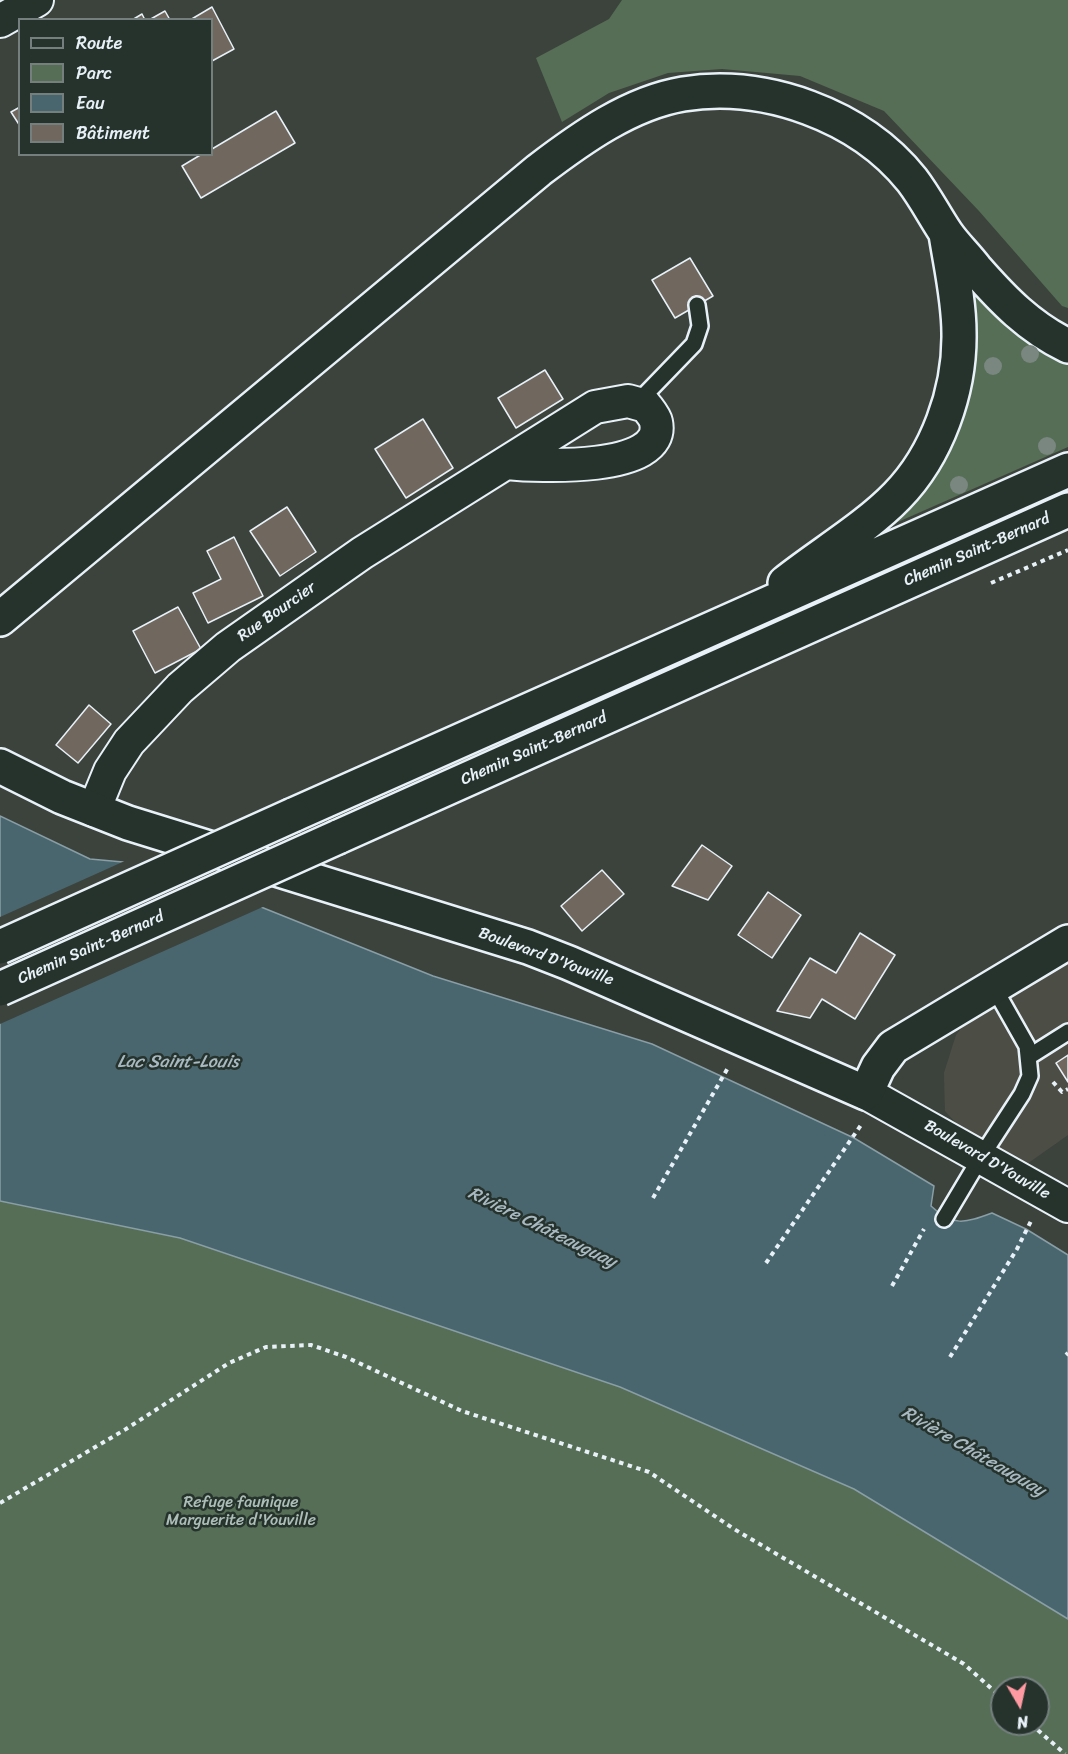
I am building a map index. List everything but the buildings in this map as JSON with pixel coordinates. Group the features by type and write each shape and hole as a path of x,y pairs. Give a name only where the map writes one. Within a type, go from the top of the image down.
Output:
{"street":[{"path":"0,21 37,0"},
{"path":"0,619 539,170 588,136 639,109 682,95 708,92 758,95 802,105 847,125 894,160 931,205 946,234 1016,313 1068,346"},
{"path":"743,615 897,496 914,476 935,440 950,398 960,335 946,234"},
{"name":"Rue Bourcier","path":"94,810 110,771 129,742 180,688 265,619 362,553 595,407 610,403 637,403"},
{"path":"507,463 576,465 627,456 646,449 655,436 656,421 646,406 637,403"},
{"path":"0,947 1068,470"},
{"name":"Chemin Saint-Bernard","path":"0,989 1068,510"},
{"name":"Boulevard D'Youville","path":"0,766 94,810 180,840 528,947 614,981 866,1094 1068,1206"},
{"path":"866,1094 878,1067 893,1047 1068,942"}],"lane":[{"path":"637,403 694,344 700,326 697,305"},
{"path":"937,1219 1028,1085 1030,1056 1022,1034 993,986"},
{"path":"1030,1056 1068,1032"}],"path":[{"path":"653,1198 723,1077"},
{"path":"1049,1078 1062,1092 1068,1089"},
{"path":"766,1263 854,1138"},
{"path":"892,1286 937,1219"},
{"path":"950,1357 1017,1249 1026,1228"},
{"path":"0,1503 126,1429 229,1363 266,1347 311,1346 346,1357 462,1411 649,1472 734,1529 964,1664 990,1687"},
{"path":"1045,1736 1065,1754"}],"shaded area":[{"path":"1068,960 1068,1135 1024,1166 957,1124 945,1111 944,1073 956,1035 968,1020"}],"green space":[{"path":"622,0 1068,0 1068,308 1062,306 979,211 884,111 800,76 722,69 668,73 609,93 562,122 536,58 609,19"},
{"path":"971,287 1068,363 1068,447 882,529 942,459 959,430 966,411 971,391 975,349"},
{"name":"Refuge faunique Marguerite d'Youville","path":"0,1201 180,1238 620,1387 854,1489 1068,1619 1068,1754 0,1754"}],"water":[{"name":"Lac Saint-Louis","path":"0,816 90,859 123,862 261,907 433,976 652,1044 854,1138 934,1186 931,1206 946,1217 967,1221 992,1213 1026,1229 1068,1255 1068,1619 854,1489 620,1387 180,1238 0,1201"}],"pier":[{"path":"127,860 265,906 0,1024 0,917"}],"water label":[{"name":"Rivière Châteauguay","path":"542,1228"},
{"name":"Rivière Châteauguay","path":"973,1452"}]}
